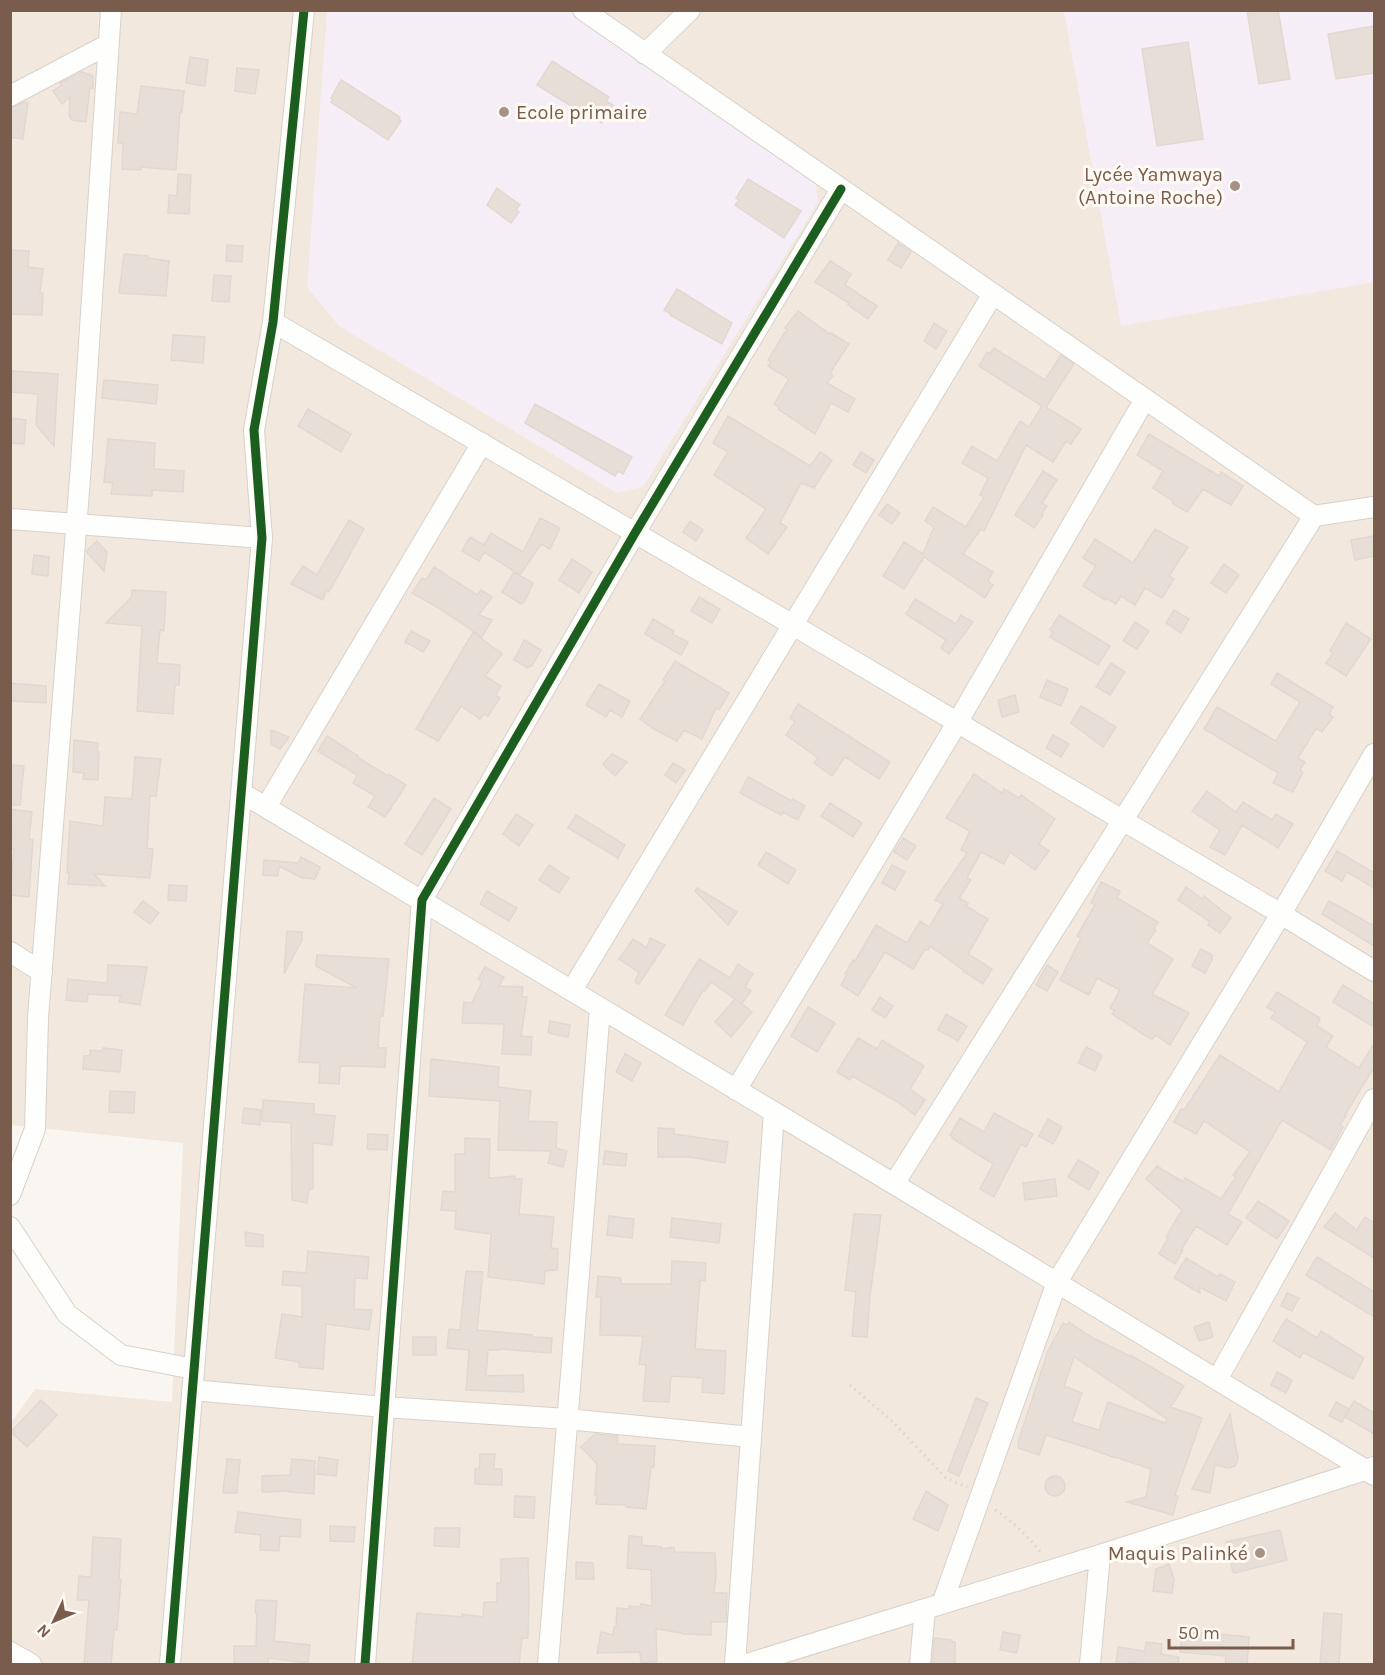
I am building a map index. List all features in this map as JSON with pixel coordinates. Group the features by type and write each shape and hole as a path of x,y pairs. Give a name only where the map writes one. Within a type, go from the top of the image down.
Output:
{"street":[{"path":"11,1192 35,1129 42,972 76,524 111,10"},
{"path":"170,1665 262,538 254,430 273,322 304,10"},
{"path":"583,10 1314,516 1374,507"},
{"path":"645,54 690,10"},
{"path":"10,96 109,44"},
{"path":"365,1665 422,900 635,533 841,189"},
{"path":"572,990 993,294"},
{"path":"273,322 793,625 1374,971"},
{"path":"736,1090 957,723 1144,399"},
{"path":"266,807 482,443"},
{"path":"894,1184 1314,516"},
{"path":"10,519 262,538"},
{"path":"920,1665 934,1607 980,1501 1056,1282 1281,914 1368,778 1374,754"},
{"path":"242,793 1217,1380 1371,1470"},
{"path":"10,952 42,972"},
{"path":"548,1665 600,1008"},
{"path":"1217,1380 1374,1099"},
{"path":"735,1665 774,1113"},
{"path":"10,1227 67,1314 121,1355 194,1369"},
{"path":"192,1390 384,1407 567,1419 751,1437"},
{"path":"747,1665 1371,1470"},
{"path":"1090,1665 1100,1555"},
{"path":"10,1652 31,1665"}],"path":[{"path":"850,1385 892,1422 946,1478 965,1486 980,1501 1005,1516 1026,1534 1055,1569"}],"shaded area":[{"path":"11,11 1374,11 1374,1664 11,1664 11,1423 35,1389 172,1402 183,1143 11,1125"},
{"path":"327,11 573,11 815,176 818,202 643,487 617,493 339,326 307,287"},
{"name":"Lycée Yamwaya (Antoine Roche)","path":"1064,11 1247,11 1259,83 1278,11 1374,11 1374,26 1328,34 1336,78 1374,73 1374,282 1121,326","holes":["1188,43 1203,139 1158,146 1142,50"]}],"building":[{"path":"1247,10 1278,10 1290,79 1259,84"},
{"path":"1374,26 1374,73 1336,79 1328,34"},
{"path":"1188,42 1203,139 1157,146 1142,49"},
{"path":"190,57 208,60 205,86 186,83"},
{"path":"552,61 609,97 606,101 613,105 602,123 537,85"},
{"path":"237,68 259,70 255,94 235,91"},
{"path":"82,72 93,76 93,88 90,87 86,122 72,120 69,115 70,97 62,104 53,91 61,86 60,83"},
{"path":"341,80 400,117 401,121 388,140 331,102"},
{"path":"141,86 184,91 182,112 180,111 176,170 141,167 141,170 122,169 123,143 118,143 120,112 137,114"},
{"path":"24,102 28,103 23,139 10,137 10,108"},
{"path":"178,174 191,175 189,214 168,213 169,195 177,196"},
{"path":"748,179 801,211 784,238 735,205 739,200 736,198"},
{"path":"497,188 520,205 516,210 519,212 511,223 487,205"},
{"path":"898,243 911,252 901,268 888,260"},
{"path":"227,245 243,246 242,262 226,261"},
{"path":"10,250 29,251 28,267 43,269 40,293 43,293 42,315 10,314"},
{"path":"124,254 169,261 166,296 119,293"},
{"path":"830,261 851,274 845,285 877,306 868,319 848,305 849,303 815,282"},
{"path":"214,275 231,276 229,302 212,301"},
{"path":"677,289 732,323 722,344 664,310"},
{"path":"798,311 830,334 849,344 830,373 833,376 827,383 855,399 848,412 831,403 815,434 774,404 789,379 768,366 771,362 768,360 787,329 785,328"},
{"path":"934,323 947,331 936,349 924,341"},
{"path":"173,335 205,337 203,363 171,360"},
{"path":"994,348 1045,380 1061,355 1074,364 1046,407 1081,429 1071,444 1066,441 1053,462 1026,445 984,531 981,529 963,554 993,572 988,581 993,585 985,598 924,557 904,589 883,576 904,542 923,554 934,527 925,521 933,507 966,527 984,497 980,495 988,478 962,463 972,446 997,461 1020,421 1029,427 1042,406 979,366 987,352 990,354"},
{"path":"12,371 58,374 54,446 36,425 38,394 10,392"},
{"path":"104,380 158,385 156,404 102,398"},
{"path":"535,404 632,457 623,474 618,471 615,476 525,423"},
{"path":"308,409 351,434 341,452 298,426"},
{"path":"728,416 810,466 820,452 832,460 814,488 801,483 780,523 787,527 768,554 746,538 766,509 714,475 728,452 713,443"},
{"path":"10,418 26,420 24,444 10,443"},
{"path":"1149,434 1219,476 1221,472 1243,486 1231,505 1203,489 1187,512 1153,488 1163,471 1137,455"},
{"path":"108,439 155,443 154,469 184,471 183,492 152,490 152,496 111,494 113,483 104,482"},
{"path":"861,452 874,460 866,473 853,465"},
{"path":"1043,471 1057,480 1042,503 1047,506 1034,528 1015,515"},
{"path":"887,504 900,513 892,524 879,515"},
{"path":"540,518 560,528 550,549 541,544 520,575 484,552 479,561 462,551 470,537 484,545 491,533 523,552"},
{"path":"349,520 364,529 329,592 326,590 323,600 291,584 303,566 317,575"},
{"path":"690,521 703,530 696,541 683,532"},
{"path":"1155,529 1188,547 1169,576 1174,579 1162,598 1145,588 1135,605 1121,596 1116,604 1083,586 1096,566 1083,558 1095,539 1133,563"},
{"path":"1374,536 1374,556 1355,560 1351,540"},
{"path":"97,541 107,552 104,571 86,551"},
{"path":"34,555 49,557 48,576 32,574"},
{"path":"572,559 592,572 579,593 559,580"},
{"path":"1224,564 1239,575 1226,593 1211,583"},
{"path":"434,567 477,595 481,590 492,597 479,615 492,620 482,637 412,593 422,578 426,580"},
{"path":"514,572 533,583 525,601 521,604 502,592"},
{"path":"132,590 166,592 164,631 160,630 157,663 180,665 179,685 175,685 173,714 137,711 142,626 106,623 131,598"},
{"path":"699,597 720,609 712,623 691,611"},
{"path":"915,599 956,624 961,615 973,622 949,654 941,648 946,640 906,614"},
{"path":"1174,610 1189,619 1181,633 1166,623"},
{"path":"1059,615 1110,646 1098,665 1050,637 1053,632 1050,630"},
{"path":"653,619 674,631 672,634 688,642 681,655 645,634"},
{"path":"1135,622 1149,631 1137,649 1123,641"},
{"path":"1346,623 1371,639 1346,676 1326,663"},
{"path":"411,631 430,641 423,652 405,642"},
{"path":"473,632 502,654 485,676 501,686 496,695 500,698 488,716 484,714 480,719 461,706 438,741 416,729"},
{"path":"524,640 541,650 532,666 528,668 514,660"},
{"path":"675,661 729,693 719,710 716,708 702,739 684,730 677,741 640,719"},
{"path":"1111,663 1125,672 1110,695 1096,687"},
{"path":"1277,673 1333,707 1329,714 1333,717 1322,732 1316,728 1298,758 1305,762 1300,770 1303,772 1293,792 1273,783 1278,773 1204,729 1217,707 1276,741 1300,702 1271,684"},
{"path":"1047,680 1068,689 1061,706 1040,697"},
{"path":"10,683 46,686 46,703 10,701"},
{"path":"599,684 630,701 622,717 610,710 606,717 586,705"},
{"path":"1015,695 1019,712 1002,717 998,700"},
{"path":"798,704 890,762 879,779 845,757 832,776 814,763 818,758 786,735 795,722 790,718"},
{"path":"1081,706 1116,727 1103,747 1071,723"},
{"path":"271,730 289,737 280,749 271,744"},
{"path":"1053,735 1069,744 1061,757 1046,748"},
{"path":"327,736 357,757 406,785 385,817 368,807 375,796 353,783 357,775 318,751"},
{"path":"74,740 98,743 98,780 83,779 84,773 73,772"},
{"path":"612,754 627,762 615,776 603,764"},
{"path":"135,757 161,759 156,796 150,796 147,848 153,849 150,878 94,874 105,886 68,884 70,821 103,826 105,797 132,799"},
{"path":"673,763 685,770 676,783 665,775"},
{"path":"10,765 24,766 20,805 10,805"},
{"path":"974,774 1002,793 1004,789 1019,798 1021,795 1055,819 1039,844 1049,851 1035,870 1010,852 1004,864 981,852 967,878 971,880 959,898 968,903 966,906 988,919 968,954 992,969 983,984 930,946 928,950 925,949 913,969 885,952 858,996 841,985 853,960 855,961 876,925 907,943 920,921 929,927 943,904 935,900 967,853 961,850 970,831 946,818"},
{"path":"748,777 805,806 798,820 783,812 781,815 740,793"},
{"path":"1207,791 1236,812 1243,802 1272,820 1276,814 1293,824 1278,848 1242,825 1225,855 1210,847 1220,830 1192,811"},
{"path":"434,798 451,809 422,855 405,844"},
{"path":"830,803 862,823 853,837 821,816"},
{"path":"10,809 32,812 29,839 33,840 29,897 10,895 14,849 10,849 12,829 10,829"},
{"path":"516,814 533,825 519,846 503,834"},
{"path":"576,815 625,845 618,858 568,828"},
{"path":"903,838 916,846 907,860 894,852"},
{"path":"1337,851 1374,873 1374,888 1347,872 1342,881 1325,871"},
{"path":"766,852 796,870 788,884 758,865"},
{"path":"301,857 320,867 315,879 302,878 279,866 278,876 263,875 264,860 298,863"},
{"path":"549,865 569,878 559,893 539,880"},
{"path":"892,865 905,872 895,890 882,883"},
{"path":"1101,882 1120,891 1117,898 1158,922 1154,929 1156,930 1147,943 1173,959 1152,994 1189,1013 1170,1045 1155,1035 1152,1040 1112,1014 1115,1011 1110,1008 1120,990 1097,978 1089,995 1060,980 1081,938 1077,936 1095,905 1091,903"},
{"path":"169,885 187,886 186,901 168,900"},
{"path":"1186,887 1203,899 1204,896 1231,918 1220,933 1208,925 1210,922 1178,900"},
{"path":"697,888 737,912 728,925 695,891"},
{"path":"487,891 517,908 509,921 480,904"},
{"path":"143,901 159,913 150,924 134,912"},
{"path":"1329,901 1374,926 1374,946 1322,914"},
{"path":"287,931 302,932 302,940 284,974"},
{"path":"650,938 665,945 639,984 635,982 639,972 619,959 633,939 647,948"},
{"path":"1201,949 1212,955 1212,960 1205,973 1192,966"},
{"path":"317,955 389,959 383,1016 380,1016 378,1048 386,1048 385,1067 343,1066 340,1067 339,1084 319,1083 320,1063 299,1062 305,984 357,988 316,966"},
{"path":"699,959 730,978 738,964 753,974 745,987 751,991 742,1003 740,1002 752,1012 731,1037 715,1022 735,999 711,982 705,991 703,990 683,1025 665,1015"},
{"path":"108,965 147,967 140,1005 119,1002 121,996 88,994 87,1002 66,1000 68,979 107,983"},
{"path":"1047,965 1058,972 1047,991 1036,985"},
{"path":"485,967 504,977 499,986 523,987 522,997 527,997 521,1036 532,1037 531,1055 502,1054 504,1024 462,1023 464,1002 472,1003 482,982 478,979"},
{"path":"1343,985 1374,1004 1374,1027 1333,1002"},
{"path":"1277,992 1320,1018 1317,1026 1333,1036 1326,1047 1359,1068 1374,1044 1374,1067 1345,1115 1340,1125 1343,1127 1331,1150 1282,1120 1228,1214 1242,1222 1227,1245 1196,1226 1175,1264 1159,1254 1182,1210 1146,1179 1157,1166 1183,1182 1185,1178 1221,1199 1236,1177 1233,1175 1250,1152 1204,1121 1196,1134 1174,1122 1220,1055 1279,1092 1307,1042 1271,1018 1275,1012 1267,1007"},
{"path":"880,997 893,1006 885,1018 872,1010"},
{"path":"808,1007 835,1023 817,1052 791,1036"},
{"path":"946,1014 967,1026 958,1041 938,1030"},
{"path":"550,1021 570,1025 568,1037 548,1033"},
{"path":"858,1038 877,1049 882,1040 924,1066 910,1089 925,1100 915,1115 896,1101 852,1076 850,1080 837,1072"},
{"path":"1086,1047 1102,1055 1095,1071 1078,1063"},
{"path":"103,1048 122,1050 120,1072 83,1069 84,1056 90,1056 90,1050 102,1051"},
{"path":"625,1054 641,1063 632,1081 616,1072"},
{"path":"431,1059 499,1067 498,1087 531,1091 528,1121 557,1122 556,1148 567,1151 563,1167 548,1163 551,1151 498,1150 500,1101 429,1096"},
{"path":"110,1091 135,1092 134,1113 109,1112"},
{"path":"263,1100 314,1104 314,1114 335,1116 332,1145 313,1143 313,1189 309,1189 307,1203 292,1200 291,1123 262,1121"},
{"path":"244,1108 261,1110 260,1125 242,1123"},
{"path":"994,1113 1033,1134 1026,1147 1021,1144 994,1197 980,1189 993,1164 950,1135 960,1118 984,1132"},
{"path":"1048,1119 1062,1127 1053,1144 1039,1136"},
{"path":"658,1128 674,1129 674,1134 728,1142 725,1163 689,1157 658,1157"},
{"path":"368,1134 388,1135 387,1150 367,1149"},
{"path":"465,1138 490,1139 489,1178 515,1176 515,1179 522,1179 519,1214 554,1217 551,1248 558,1249 557,1270 545,1271 544,1284 488,1277 491,1234 455,1229 456,1211 441,1210 443,1191 455,1192 455,1154 465,1154"},
{"path":"605,1151 627,1154 625,1166 603,1164"},
{"path":"1078,1160 1099,1172 1089,1190 1068,1177"},
{"path":"1055,1179 1057,1196 1025,1200 1023,1183"},
{"path":"1258,1201 1289,1221 1277,1239 1246,1218"},
{"path":"1335,1213 1357,1230 1365,1217 1374,1223 1374,1258 1324,1227"},
{"path":"854,1214 881,1215 867,1337 852,1336 856,1292 845,1290"},
{"path":"609,1216 634,1219 632,1238 607,1235"},
{"path":"672,1218 721,1224 719,1243 670,1237"},
{"path":"245,1232 263,1235 263,1247 246,1246"},
{"path":"308,1251 369,1257 367,1279 355,1278 354,1309 372,1310 369,1330 326,1324 323,1369 299,1367 299,1362 275,1358 282,1314 302,1317 302,1286 282,1285 283,1271 306,1273"},
{"path":"1317,1257 1374,1292 1374,1317 1306,1275"},
{"path":"1186,1258 1218,1277 1220,1274 1235,1282 1226,1301 1199,1287 1200,1293 1174,1278"},
{"path":"672,1261 706,1263 705,1281 700,1280 695,1349 726,1351 724,1394 702,1392 703,1378 671,1376 669,1402 643,1401 646,1365 639,1364 643,1336 600,1335 601,1297 596,1297 598,1276 621,1278 621,1284 671,1284"},
{"path":"466,1271 483,1272 477,1330 552,1338 551,1353 488,1350 486,1376 523,1375 524,1392 466,1390 469,1350 447,1348 449,1329 460,1330"},
{"path":"1287,1293 1299,1298 1292,1311 1281,1306"},
{"path":"1286,1319 1317,1338 1321,1331 1364,1358 1353,1379 1303,1352 1300,1358 1273,1341"},
{"path":"1069,1322 1093,1338 1132,1356 1184,1386 1171,1407 1202,1418 1175,1495 1178,1496 1173,1515 1127,1502 1146,1497 1151,1469 1046,1435 1039,1455 1018,1448 1048,1351 1063,1323 1067,1325","holes":["1074,1357 1167,1419 1165,1423 1108,1402 1099,1430 1072,1422 1082,1393 1064,1386"]},
{"path":"1209,1322 1213,1337 1199,1341 1194,1327"},
{"path":"413,1337 436,1337 436,1355 413,1355"},
{"path":"1277,1372 1292,1380 1286,1393 1271,1385"},
{"path":"976,1398 988,1403 959,1476 948,1471"},
{"path":"41,1400 57,1415 27,1447 11,1432"},
{"path":"1354,1401 1374,1413 1374,1434 1345,1417"},
{"path":"1336,1402 1349,1409 1342,1422 1329,1416"},
{"path":"1230,1414 1238,1459 1235,1466 1228,1468 1215,1465 1210,1493 1192,1489"},
{"path":"595,1434 618,1436 617,1444 655,1446 654,1467 651,1467 646,1509 626,1507 626,1505 596,1504 597,1464 581,1447"},
{"path":"480,1454 495,1454 494,1469 502,1469 502,1485 475,1484 475,1469 479,1469"},
{"path":"319,1457 338,1460 336,1476 317,1474"},
{"path":"227,1459 240,1460 237,1493 223,1493"},
{"path":"292,1459 315,1461 314,1494 290,1491 262,1492 262,1476 290,1475"},
{"path":"1055,1476 1062,1479 1065,1486 1062,1493 1055,1496 1048,1493 1045,1486 1048,1479"},
{"path":"926,1491 948,1505 938,1531 913,1519"},
{"path":"515,1496 535,1497 534,1518 514,1517"},
{"path":"238,1512 301,1520 300,1537 280,1536 279,1551 260,1550 261,1535 235,1532"},
{"path":"330,1526 355,1527 354,1542 330,1541"},
{"path":"435,1528 460,1528 459,1547 434,1546"},
{"path":"1280,1530 1287,1560 1233,1572 1226,1542"},
{"path":"629,1536 642,1537 642,1545 662,1547 662,1549 674,1547 675,1552 715,1553 714,1593 727,1593 726,1622 711,1622 711,1635 682,1634 656,1629 657,1662 641,1663 640,1652 597,1653 601,1632 613,1635 617,1608 641,1607 641,1604 652,1606 651,1570 627,1568"},
{"path":"93,1537 121,1539 119,1580 121,1580 117,1630 114,1630 111,1665 84,1665 89,1600 77,1600 79,1576 91,1577"},
{"path":"528,1558 528,1638 522,1638 519,1665 412,1665 417,1613 483,1617 484,1602 497,1602 497,1583 501,1583 501,1559"},
{"path":"576,1562 593,1563 594,1579 576,1579"},
{"path":"1169,1564 1174,1579 1172,1593 1153,1591 1156,1569"},
{"path":"256,1600 277,1601 274,1641 310,1645 308,1663 268,1658 268,1665 234,1665 234,1646 256,1646"},
{"path":"1324,1613 1342,1614 1339,1665 1320,1665"},
{"path":"1182,1631 1249,1637 1247,1665 1225,1665 1226,1656 1180,1652"},
{"path":"1003,1632 1020,1635 1017,1653 1000,1650"},
{"path":"934,1638 955,1642 955,1665 932,1665"},
{"path":"1146,1642 1162,1644 1161,1654 1179,1657 1178,1665 1130,1662 1130,1665 1116,1665 1118,1647 1145,1651"}],"cycle path":[{"path":"170,1664 262,538 254,430 273,322 304,10"},
{"path":"365,1664 422,900 635,533 841,189"}],"place":[{"name":"Ecole primaire","path":"504,112"},
{"name":"Lycée Yamwaya (Antoine Roche)","path":"1235,186"},
{"name":"Maquis Palinké","path":"1260,1553"}]}
